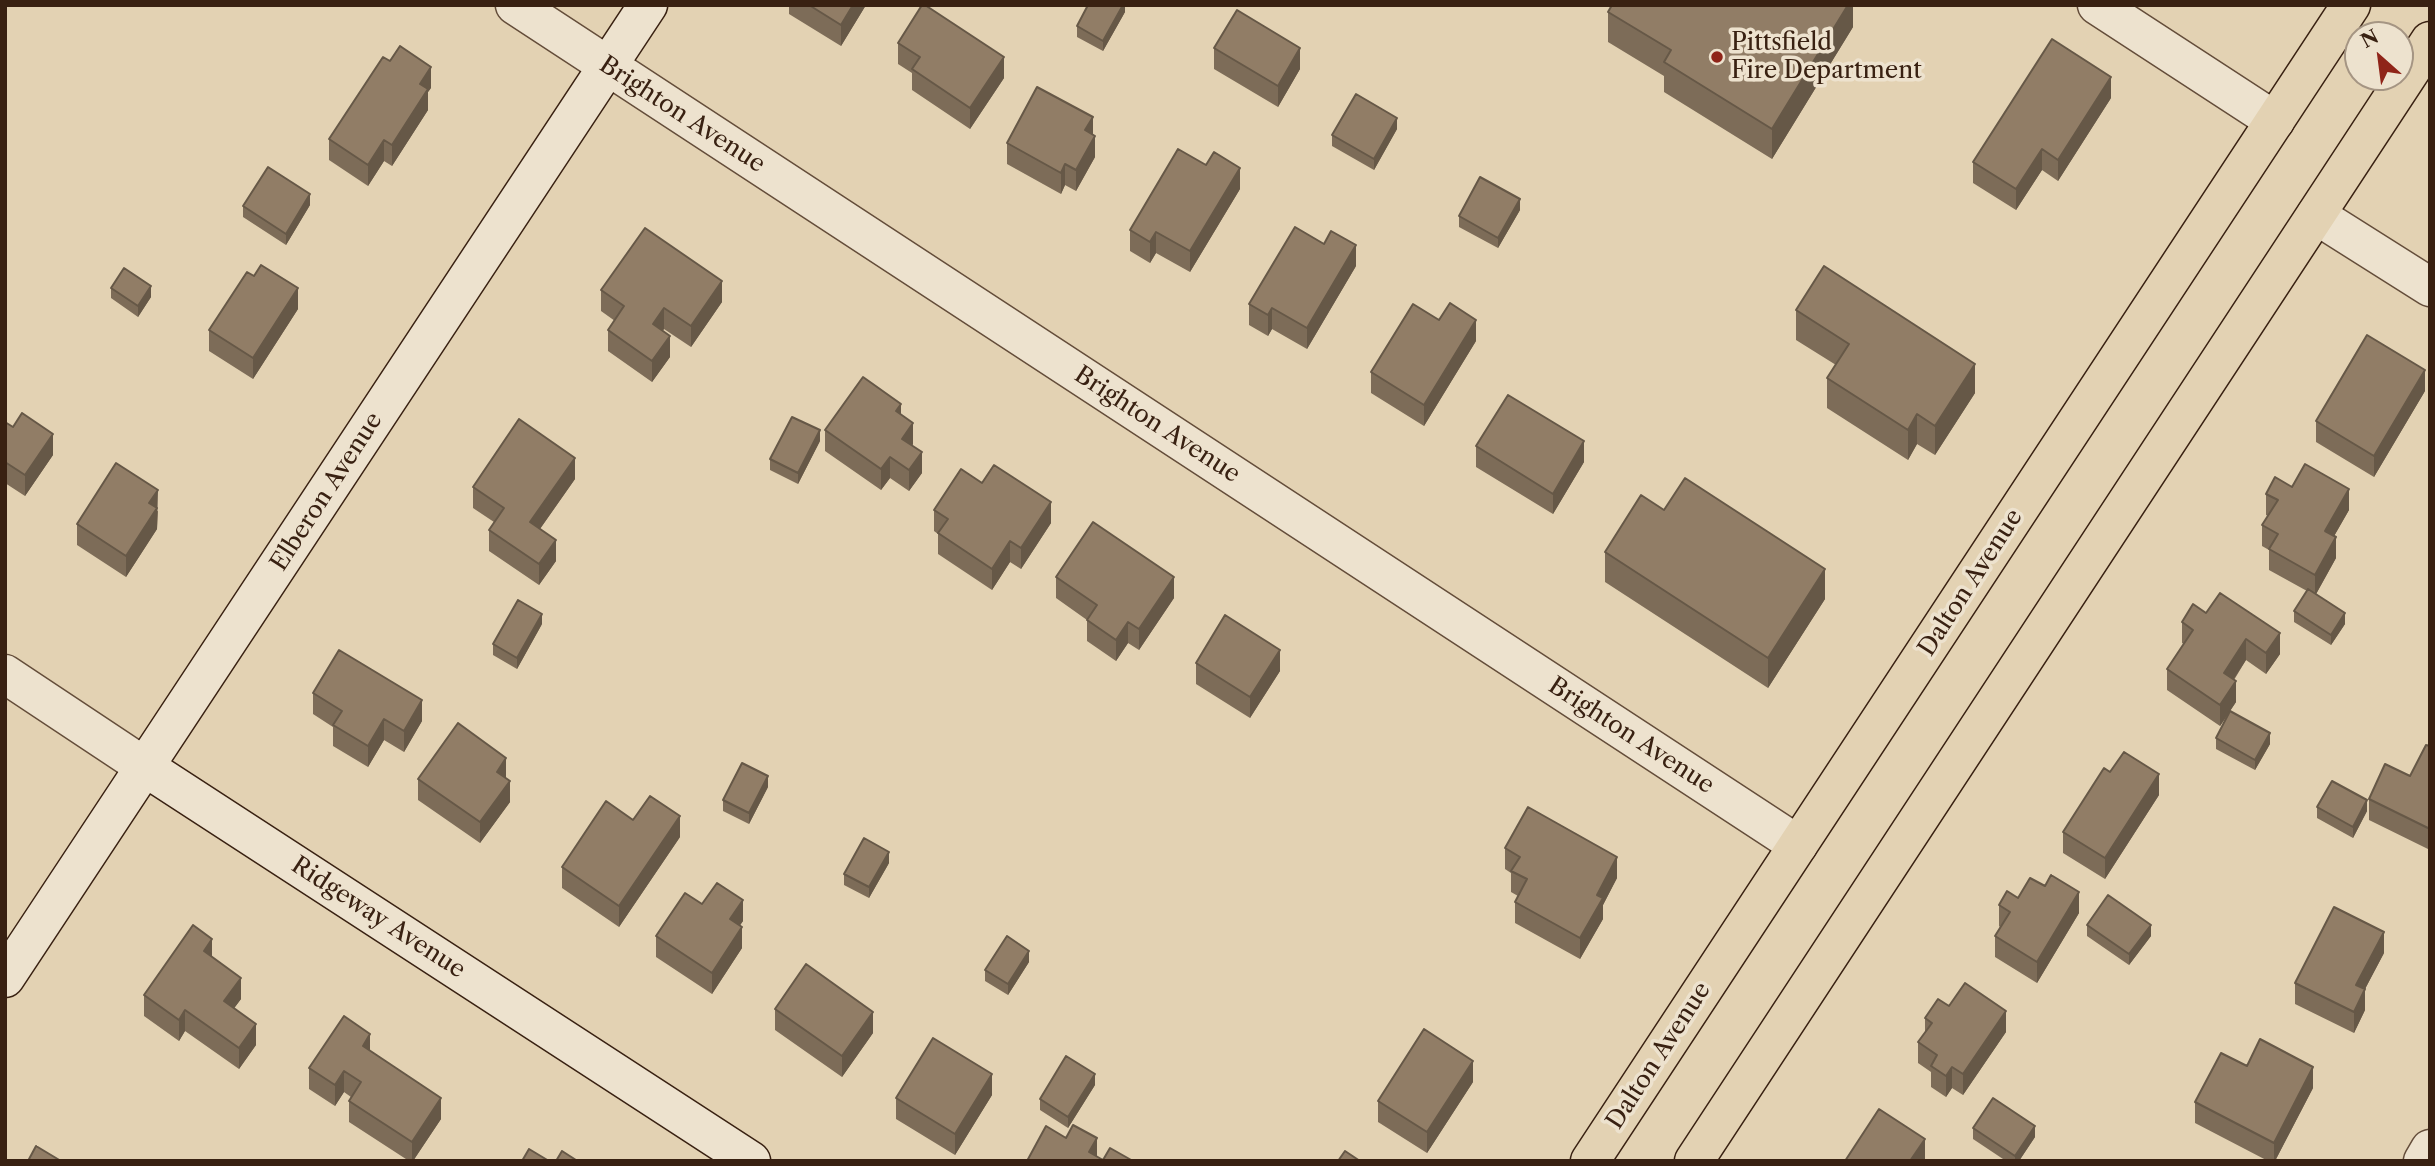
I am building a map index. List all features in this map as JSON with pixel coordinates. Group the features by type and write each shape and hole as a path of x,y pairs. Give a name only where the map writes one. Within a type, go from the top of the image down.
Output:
{"main road":[{"name":"Dalton Avenue","path":"1590,1161 2351,5"},
{"path":"1694,1161 2430,41"}],"street":[{"name":"Brighton Avenue","path":"515,5 1798,845"},
{"name":"Elberon Avenue","path":"5,978 648,5"},
{"path":"2097,5 2275,121"},
{"path":"2316,215 2430,287"},
{"name":"Ridgeway Avenue","path":"5,674 751,1161"},
{"path":"2423,1161 2430,1149"}],"building":[{"path":"809,5 853,5 841,25"},
{"path":"922,5 1004,57 970,108 912,69 920,57 898,43"},
{"path":"1088,5 1123,5 1103,41 1077,26"},
{"path":"1612,5 1848,5 1772,129 1664,62 1671,50 1608,12"},
{"path":"1237,10 1300,48 1278,86 1214,48"},
{"path":"2052,39 2111,77 2058,160 2042,149 2016,189 1973,162"},
{"path":"400,46 431,67 420,84 428,89 392,145 384,140 368,165 329,139 383,57 390,61"},
{"path":"1037,87 1093,117 1085,130 1095,136 1076,170 1065,164 1061,173 1007,143"},
{"path":"1356,94 1397,118 1374,159 1332,135"},
{"path":"1178,149 1206,165 1214,152 1240,168 1190,251 1156,232 1150,242 1130,230"},
{"path":"268,167 310,194 286,234 243,206"},
{"path":"1480,177 1520,199 1498,238 1459,216"},
{"path":"1295,227 1324,244 1331,231 1356,245 1307,328 1272,308 1268,315 1249,304"},
{"path":"645,228 722,281 691,326 664,308 653,324 670,336 652,361 608,330 624,306 601,290"},
{"path":"261,265 298,288 253,358 209,330 247,272 254,276"},
{"path":"1824,266 1975,364 1935,426 1917,414 1908,430 1827,378 1849,344 1796,310"},
{"path":"124,268 151,286 138,306 111,288"},
{"path":"1450,303 1476,320 1424,405 1371,372 1413,304 1439,320"},
{"path":"2367,335 2425,370 2374,456 2316,421"},
{"path":"863,377 901,404 896,411 913,423 902,439 922,452 909,470 890,457 881,469 825,430"},
{"path":"1508,395 1584,441 1553,494 1476,446"},
{"path":"22,413 53,434 25,475 5,462 5,422 13,427"},
{"path":"792,417 820,430 798,473 770,459"},
{"path":"519,419 575,458 530,522 556,540 539,564 489,530 504,508 473,487"},
{"path":"116,463 158,490 149,503 157,508 126,556 77,524"},
{"path":"2305,464 2349,489 2325,531 2336,537 2315,575 2269,549 2278,534 2262,525 2278,500 2266,494 2275,477 2292,487"},
{"path":"994,465 1051,502 1021,548 1010,541 992,569 938,533 948,519 934,510 961,469 982,483"},
{"path":"1685,478 1825,569 1768,658 1605,552 1641,495 1664,510"},
{"path":"1093,522 1174,577 1139,629 1128,622 1116,640 1087,620 1097,605 1056,577"},
{"path":"2308,589 2345,613 2331,635 2294,611"},
{"path":"2220,593 2280,633 2266,653 2246,639 2224,673 2236,681 2220,705 2167,669 2193,630 2182,622 2193,604 2206,613"},
{"path":"518,600 542,614 517,658 493,644"},
{"path":"1225,615 1280,650 1250,697 1196,663"},
{"path":"339,650 422,700 404,731 384,719 368,746 333,725 342,711 313,693"},
{"path":"2230,711 2270,733 2255,760 2216,738"},
{"path":"458,723 506,758 497,772 510,781 480,822 418,779"},
{"path":"2426,745 2430,746 2430,829 2369,799 2385,764 2410,776"},
{"path":"2124,752 2159,774 2105,858 2063,832 2104,768 2110,772"},
{"path":"742,763 768,776 749,813 723,800"},
{"path":"2332,781 2367,800 2353,827 2317,807"},
{"path":"650,796 680,816 619,906 562,867 606,801 633,820"},
{"path":"1528,807 1617,857 1597,895 1603,898 1580,938 1515,902 1527,879 1511,871 1520,857 1505,848"},
{"path":"864,838 889,852 869,887 844,874"},
{"path":"2051,875 2079,892 2037,962 1995,936 2010,912 1999,905 2007,891 2018,898 2030,878 2045,886"},
{"path":"717,883 743,900 730,919 742,927 712,973 656,936 685,893 702,904"},
{"path":"2108,895 2151,925 2129,954 2087,925"},
{"path":"2334,907 2384,932 2356,985 2365,989 2354,1012 2295,983"},
{"path":"193,925 212,939 204,951 241,978 224,1001 256,1024 239,1048 185,1010 179,1020 144,995"},
{"path":"1007,936 1029,951 1008,984 985,970"},
{"path":"806,964 873,1012 842,1056 775,1009"},
{"path":"1965,983 2006,1011 1963,1074 1952,1067 1946,1076 1931,1066 1937,1055 1918,1042 1932,1023 1925,1018 1938,999 1949,1006"},
{"path":"344,1016 370,1034 363,1046 441,1098 412,1142 349,1101 361,1082 344,1071 335,1085 309,1068"},
{"path":"1424,1029 1473,1061 1427,1132 1378,1101"},
{"path":"933,1038 992,1074 955,1134 896,1098"},
{"path":"2260,1039 2313,1067 2274,1143 2195,1102 2221,1053 2247,1066"},
{"path":"1066,1056 1095,1074 1068,1117 1040,1099"},
{"path":"1993,1098 2035,1126 2015,1156 1973,1128"},
{"path":"1879,1109 1925,1139 1910,1161 1845,1161"},
{"path":"1073,1125 1097,1138 1089,1152 1103,1160 1110,1148 1133,1161 1027,1161 1046,1126 1066,1138"},
{"path":"36,1146 61,1161 28,1161"},
{"path":"529,1149 549,1161 522,1161"},
{"path":"562,1151 576,1160 556,1161"},
{"path":"1345,1151 1360,1161 1338,1161"}],"place":[{"name":"Pittsfield Fire Department","path":"1717,57"}]}
